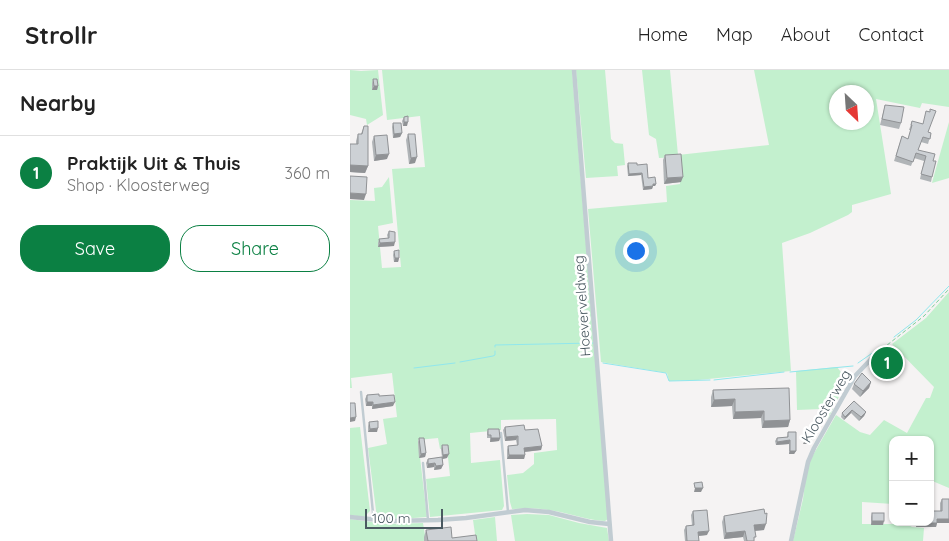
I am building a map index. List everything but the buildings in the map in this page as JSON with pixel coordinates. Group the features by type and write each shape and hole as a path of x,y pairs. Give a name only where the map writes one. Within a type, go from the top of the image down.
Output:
{"street":[{"name":"Hoeverveldweg","path":"574,70 610,541"},
{"name":"Kloosterweg","path":"791,541 808,462 814,448 855,376 873,357"},
{"path":"350,517 388,521 428,520 466,518 525,510 548,512 590,522 609,524"}],"lane":[{"path":"361,392 373,513 371,519"},
{"path":"501,433 508,512"},
{"path":"423,463 428,520"}],"path":[{"path":"873,357 924,316 949,289"}],"green space":[{"path":"350,70 378,70 383,115 367,125 366,119 350,115"},
{"path":"382,70 572,70 608,519 605,521 544,509 512,509 507,475 523,473 534,464 534,453 557,450 556,419 501,420 501,430 470,433 471,463 500,460 504,506 502,510 430,517 426,479 450,476 447,448 440,449 438,438 418,440 427,517 377,518 368,448 387,444 383,419 397,417 392,373 351,378 352,388 350,388 350,200 375,201 374,188 382,187 389,177 393,223 378,226 382,268 401,267 392,169 425,167 420,116 387,120"},
{"path":"576,70 605,70 611,139 615,143 624,144 625,165 617,166 618,176 586,178"},
{"path":"642,70 670,70 678,155 769,145 754,70 949,70 949,107 922,103 920,108 876,99 891,194 852,205 852,212 848,215 810,233 782,243 791,371 669,381 667,373 601,362 588,209 667,202 666,186 680,184 679,157 659,158 656,139 649,135"},
{"path":"949,122 949,178 932,183 933,179"},
{"path":"949,292 949,488 934,482 934,436 889,436 889,504 862,502 862,524 889,524 889,526 924,528 923,541 793,541 803,499 807,467 836,415 860,432 870,435 884,420 907,433 926,398 930,398 934,387 892,344 926,318"},
{"path":"837,367 847,380 828,419 821,409 797,410 796,371"},
{"path":"360,427 370,511 364,517 350,515 350,428"},
{"path":"511,515 549,515 607,528 609,541 515,541"},
{"path":"495,517 497,541 476,541 473,520"},
{"path":"350,519 386,524 423,523 426,541 350,541"}],"waterway":[{"path":"894,337 916,320 949,286"},
{"path":"495,347 495,345 594,343"},
{"path":"858,363 878,349"},
{"path":"460,362 493,356 495,351"},
{"path":"414,368 455,363"},
{"path":"603,363 666,373 669,381 710,380"},
{"path":"790,372 853,366"},
{"path":"714,380 784,372"}],"place":[{"name":"Praktijk Uit & Thuis","path":"887,363"}]}
